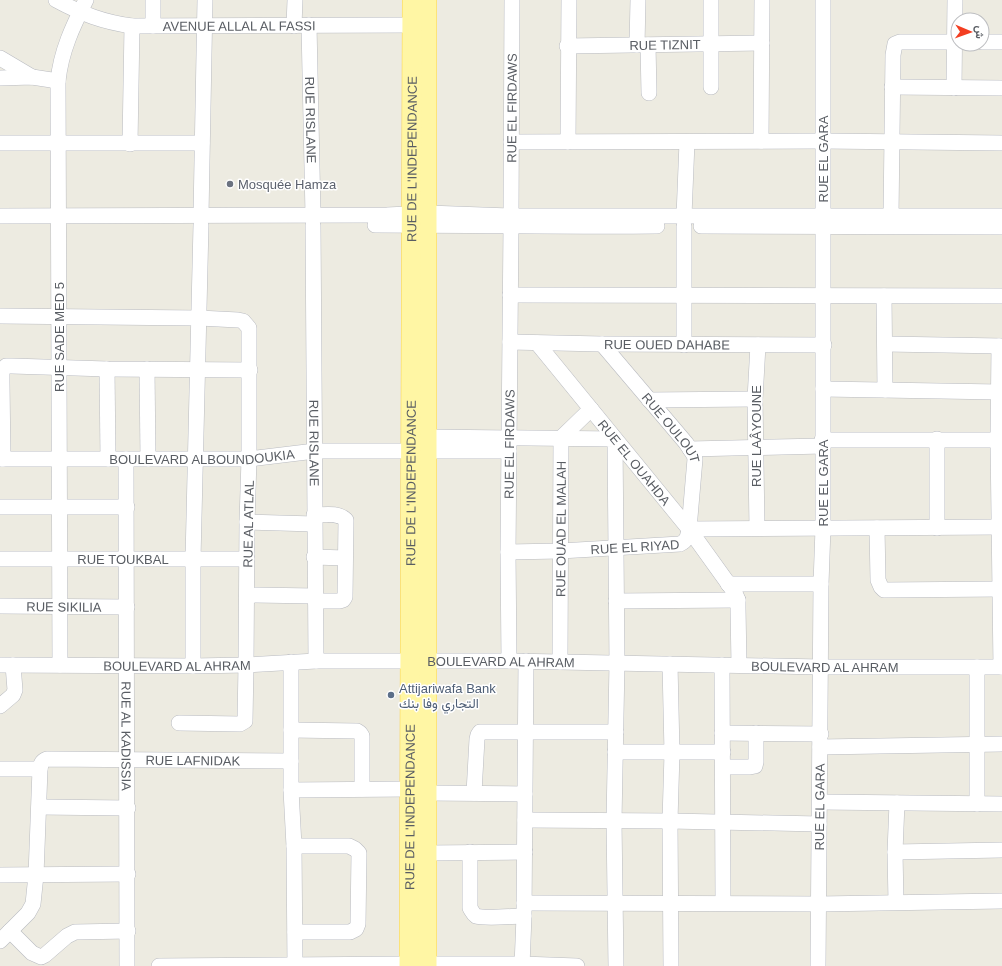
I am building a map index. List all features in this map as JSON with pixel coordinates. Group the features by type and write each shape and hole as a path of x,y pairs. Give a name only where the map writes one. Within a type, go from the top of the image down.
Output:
{"main road":[{"name":"RUE DE L'INDEPENDANCE","path":"412,0 419,25 422,446 419,661 418,965"},
{"name":"RUE DE L'INDEPENDANCE","path":"419,25 427,0"},
{"name":"RUE DE L'INDEPENDANCE","path":"418,791 427,852 418,965"}],"street":[{"name":"AVENUE ALLAL AL FASSI","path":"56,0 83,6 96,19 114,24 132,26 419,25"},
{"path":"153,0 153,26"},
{"path":"193,666 193,559 205,0"},
{"name":"RUE RISLANE","path":"295,0 301,26 313,220 315,451 314,557 316,661"},
{"name":"RUE EL FIRDAWS","path":"509,661 508,552 512,0"},
{"path":"568,142 569,0"},
{"path":"638,0 642,45 649,94"},
{"path":"711,0 712,87"},
{"path":"761,141 762,0"},
{"name":"RUE EL GARA","path":"818,966 824,345 822,221 823,0"},
{"path":"955,0 955,12"},
{"name":"RUE SADE MED 5","path":"60,665 58,81 60,62 66,43 83,6"},
{"path":"130,144 132,26"},
{"path":"891,216 892,87 893,55 895,44 900,42 950,42"},
{"path":"990,42 1002,42"},
{"name":"RUE TIZNIT","path":"568,46 762,43"},
{"path":"954,88 956,52"},
{"path":"0,58 32,77"},
{"path":"0,78 32,77 58,81"},
{"path":"892,87 1002,88"},
{"path":"511,142 823,141 1002,143"},
{"path":"684,345 684,221 687,142"},
{"path":"0,143 202,143"},
{"path":"0,216 59,221"},
{"path":"822,221 891,216 1002,216"},
{"path":"0,226 59,221 420,219 511,221 822,221 1002,227"},
{"path":"510,295 1002,296"},
{"path":"884,296 885,390"},
{"path":"0,316 199,318"},
{"name":"RUE AL ATLAL","path":"178,723 242,723 245,721 250,333 246,324 238,320 199,318"},
{"name":"RUE OUED DAHABE","path":"510,342 684,345 824,345"},
{"name":"RUE EL OUAHDA","path":"537,343 690,529 738,600"},
{"name":"RUE OULOUT","path":"602,344 690,449 695,459 690,529"},
{"path":"885,344 1000,346 998,440 1001,527 1001,667"},
{"name":"RUE LAÂYOUNE","path":"757,528 756,399 758,345"},
{"path":"1,459 1,383 2,370 8,366 106,369 250,370"},
{"path":"106,369 108,459"},
{"path":"147,369 148,459"},
{"path":"823,389 999,392"},
{"path":"649,400 756,399"},
{"path":"561,438 591,409"},
{"name":"BOULEVARD ALBOUNDOUKIA","path":"1,459 249,459 315,451 509,444 561,438 615,439"},
{"name":"RUE OUAD EL MALAH","path":"560,662 561,438"},
{"path":"615,439 618,663 614,821 616,966"},
{"path":"690,449 756,448 822,443 938,439 998,440"},
{"path":"937,528 938,439"},
{"name":"RUE AL KADISSIA","path":"126,459 128,665 127,966"},
{"path":"0,507 127,507"},
{"path":"247,522 314,519 338,515 342,516 346,520 345,597 343,600 247,595"},
{"name":"RUE EL RIYAD","path":"508,552 560,551 680,544 688,538 690,529 1001,527"},
{"path":"877,528 878,580 884,590 1001,589"},
{"path":"314,557 345,558"},
{"name":"RUE TOUKBAL","path":"0,559 247,559"},
{"path":"728,584 821,584"},
{"path":"616,602 738,600 738,665"},
{"name":"RUE SIKILIA","path":"0,606 127,608"},
{"name":"BOULEVARD AL AHRAM","path":"6,665 193,666 316,661 526,661 821,667 1001,667"},
{"path":"522,965 525,852 526,661"},
{"path":"292,662 291,790 294,846 295,965"},
{"path":"670,664 672,753 670,821 672,904 671,966"},
{"path":"0,706 13,695 15,690 6,665"},
{"path":"722,665 724,903"},
{"path":"977,804 978,667"},
{"path":"291,730 357,731 360,733 362,736 362,789"},
{"path":"474,793 478,735 483,732 616,732"},
{"path":"722,732 756,733 821,740 1002,744"},
{"path":"723,767 754,766 756,762 756,733"},
{"path":"615,752 722,752"},
{"name":"RUE LAFNIDAK","path":"0,770 44,764 128,759 291,761"},
{"path":"44,764 39,807 34,899 31,908 5,936 40,957 45,955 67,936 75,932 128,931"},
{"path":"291,790 362,789 525,794"},
{"path":"820,802 1002,804"},
{"path":"896,902 895,852 897,802"},
{"path":"39,807 128,808"},
{"path":"525,820 819,824"},
{"path":"294,846 349,846 359,853 358,924 356,929 350,932 295,932"},
{"path":"895,852 1002,850"},
{"path":"427,852 525,852"},
{"path":"470,852 470,908 475,915 484,917 524,910 614,904 819,904 1002,901"},
{"path":"0,875 128,874"},
{"path":"159,966 577,966"}],"place":[{"name":"Mosquée Hamza","path":"230,184"},
{"name":"Attijariwafa Bank التجاري وفا بنك","path":"391,695"}]}
